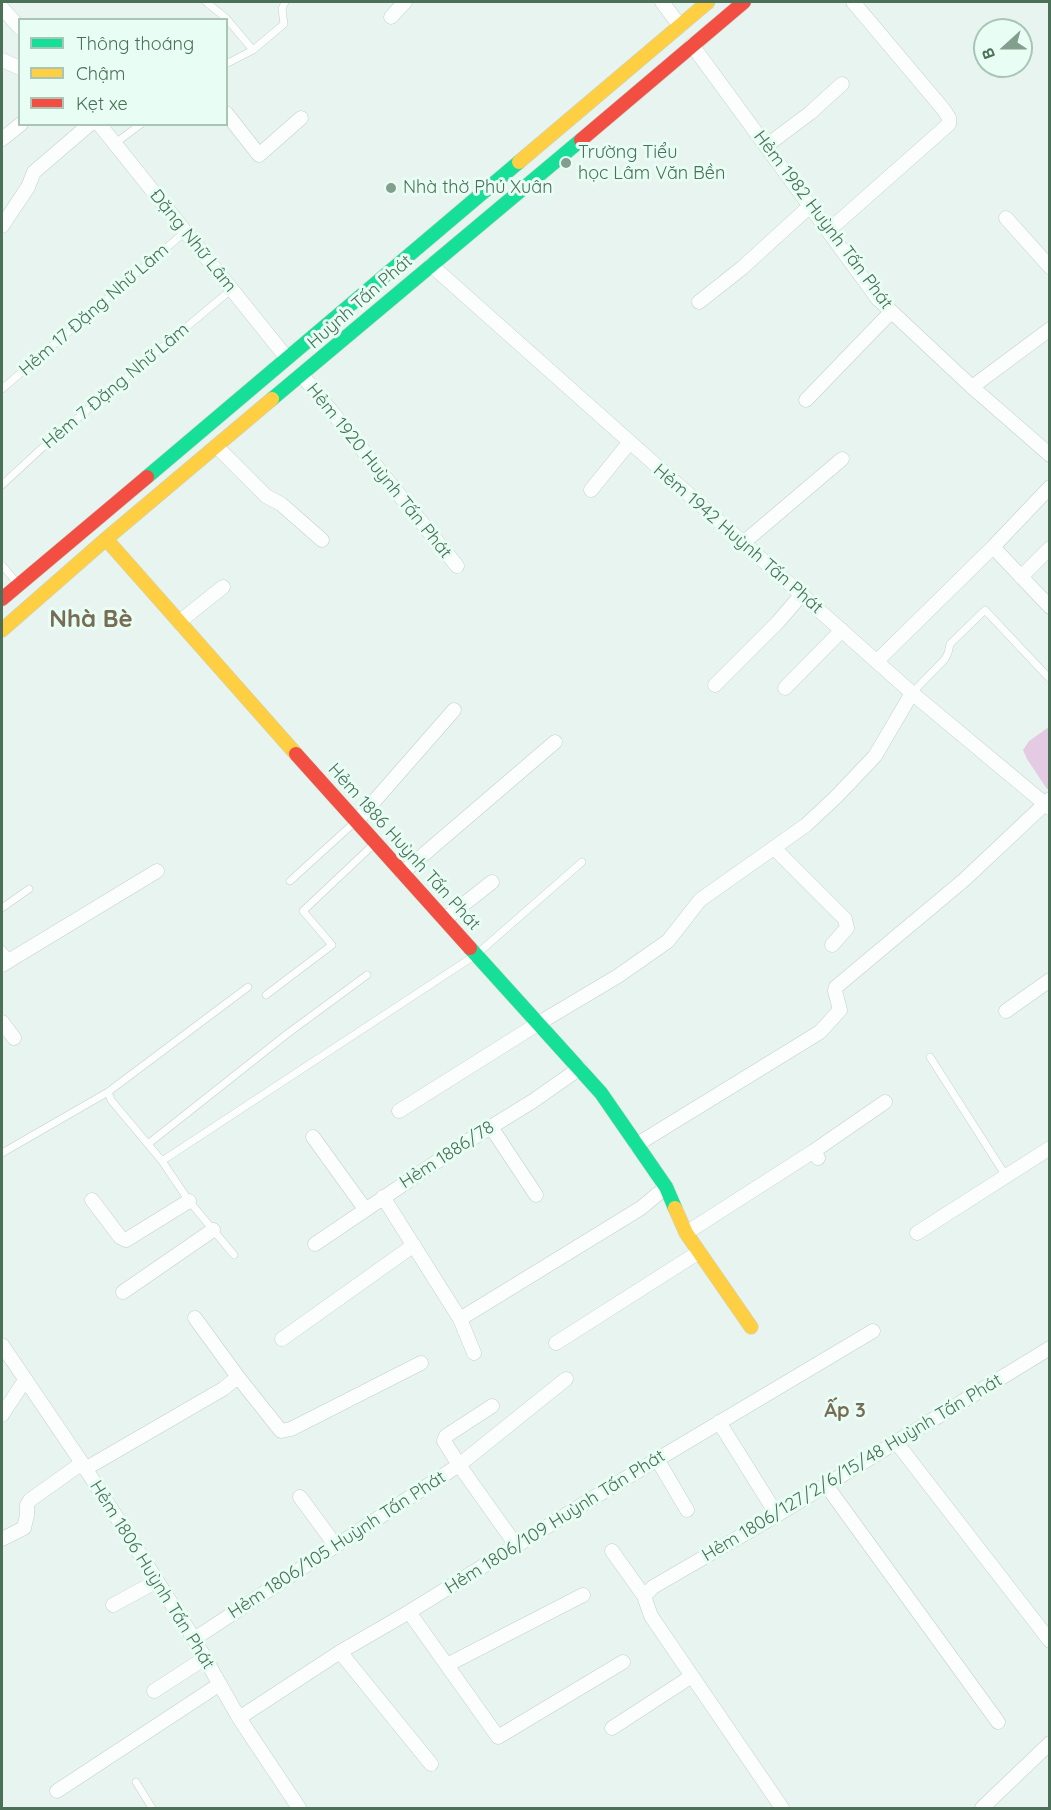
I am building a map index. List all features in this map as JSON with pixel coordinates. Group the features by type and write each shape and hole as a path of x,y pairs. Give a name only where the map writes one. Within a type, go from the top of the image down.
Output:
{"main road":[{"name":"Huỳnh Tấn Phát","path":"2,599 708,2"},
{"name":"Huỳnh Tấn Phát","path":"2,630 106,539 744,2"},
{"path":"286,357 302,375"},
{"name":"Hẻm 1886 Huỳnh Tấn Phát","path":"106,539 356,822 601,1093 666,1187 686,1233 751,1327"}],"street":[{"path":"391,17 405,2"},
{"path":"662,2 680,26"},
{"path":"828,231 949,124 949,118 944,110 853,2"},
{"path":"2,8 18,26"},
{"name":"Hẻm 1982 Huỳnh Tấn Phát","path":"692,45 878,299 972,387 1050,455"},
{"path":"2,60 18,67"},
{"path":"766,146 810,113 842,84"},
{"path":"228,115 259,154 301,118"},
{"path":"2,139 18,126"},
{"path":"2,226 28,187 34,172 88,126"},
{"name":"Đặng Nhữ Lâm","path":"100,126 286,357"},
{"path":"699,302 742,268 810,206"},
{"path":"1006,218 1050,267"},
{"name":"Hẻm 1942 Huỳnh Tấn Phát","path":"431,265 912,693 1048,803"},
{"path":"806,400 891,312"},
{"path":"972,387 1050,329"},
{"name":"Hẻm 1920 Huỳnh Tấn Phát","path":"302,375 456,566"},
{"path":"591,490 629,443"},
{"path":"217,447 266,496 281,504 322,540"},
{"path":"743,543 842,459"},
{"path":"877,661 993,547 1050,487"},
{"path":"993,547 1050,607"},
{"path":"1022,577 1050,548"},
{"path":"179,622 223,587"},
{"path":"715,685 778,622 802,594"},
{"path":"785,688 842,630"},
{"path":"399,1111 618,976 668,941 700,900 806,825 875,756 912,693"},
{"path":"356,822 454,710"},
{"path":"402,873 555,742"},
{"path":"636,1145 820,1032 840,1010 836,987 964,880 1048,803"},
{"path":"774,848 845,919 847,928 832,945"},
{"path":"4,958 157,871"},
{"path":"445,919 492,882"},
{"path":"1006,1011 1050,980"},
{"path":"2,1022 14,1038"},
{"name":"Hẻm 1886/78","path":"315,1244 580,1068"},
{"path":"686,1233 816,1154 885,1102"},
{"path":"491,1127 536,1195"},
{"path":"313,1137 365,1209"},
{"path":"917,1233 1050,1148"},
{"path":"459,1319 641,1208 666,1187"},
{"path":"383,1197 459,1319 474,1353"},
{"path":"92,1200 122,1239 126,1240 189,1201"},
{"path":"123,1293 213,1230"},
{"path":"282,1339 414,1245"},
{"path":"556,1343 699,1252"},
{"path":"195,1318 277,1428 285,1432 421,1363"},
{"name":"Hẻm 1806/109 Huỳnh Tấn Phát","path":"239,1718 340,1652 873,1330"},
{"name":"Hẻm 1806 Huỳnh Tấn Phát","path":"2,1345 84,1466 194,1639 239,1718 299,1809"},
{"name":"Hẻm 1806/127/2/6/15/48 Huỳnh Tấn Phát","path":"649,1592 1050,1348"},
{"path":"2,1539 24,1527 27,1504 30,1500 84,1466 223,1389 238,1377"},
{"path":"492,1406 445,1439 445,1444 459,1465 566,1379"},
{"path":"2,1415 25,1380"},
{"path":"719,1422 777,1515"},
{"path":"897,1442 1050,1641"},
{"path":"657,1459 687,1510"},
{"name":"Hẻm 1806/105 Huỳnh Tấn Phát","path":"194,1639 459,1465 516,1545"},
{"path":"826,1485 998,1722"},
{"path":"300,1497 336,1546"},
{"path":"612,1551 649,1592 651,1616 782,1809"},
{"path":"113,1605 156,1581"},
{"path":"447,1665 583,1595"},
{"path":"409,1612 498,1737 623,1662"},
{"path":"340,1652 431,1764"},
{"path":"154,1690 205,1658"},
{"path":"612,1728 692,1676"},
{"path":"57,1791 220,1684"},
{"path":"982,1809 1050,1743"}],"lane":[{"path":"206,2 226,18"},
{"path":"228,63 253,50 284,24 282,9 277,2"},
{"path":"282,9 285,2"},
{"path":"228,20 253,50"},
{"path":"114,144 138,126"},
{"name":"Hẻm 17 Đặng Nhữ Lâm","path":"2,389 186,231"},
{"name":"Hẻm 7 Đặng Nhữ Lâm","path":"2,485 42,448 231,289"},
{"path":"2,565 18,585"},
{"path":"912,693 945,659 950,644 985,610 1050,679"},
{"path":"290,881 356,822"},
{"path":"266,995 332,945 303,911 375,843"},
{"path":"162,1161 477,954 582,862"},
{"path":"2,908 29,889"},
{"path":"148,1144 287,1034 367,975"},
{"path":"2,1154 108,1092 248,987"},
{"path":"930,1057 1006,1176"},
{"path":"108,1092 111,1100 162,1161 189,1201 234,1255"},
{"path":"136,1782 152,1809"}],"shaded area":[{"path":"1049,727 1050,789 1047,789 1023,750 1029,741"}],"traffic: fast":[{"path":"272,399 581,140"},
{"path":"147,477 519,162"},
{"path":"470,948 601,1093 666,1187 675,1208"}],"traffic: slow":[{"path":"519,162 708,2"},
{"path":"2,630 272,399"},
{"path":"106,539 296,754"},
{"path":"675,1208 686,1233 751,1327"}],"traffic: jam":[{"path":"581,140 744,2"},
{"path":"2,599 147,477"},
{"path":"296,754 470,948"}],"place":[{"name":"Trường Tiểu học Lâm Văn Bền","path":"566,163"},
{"name":"Nhà thờ Phú Xuân","path":"391,188"}],"district":[{"name":"Nhà Bè","path":"91,620"},
{"name":"Ấp 3","path":"845,1411"}]}
